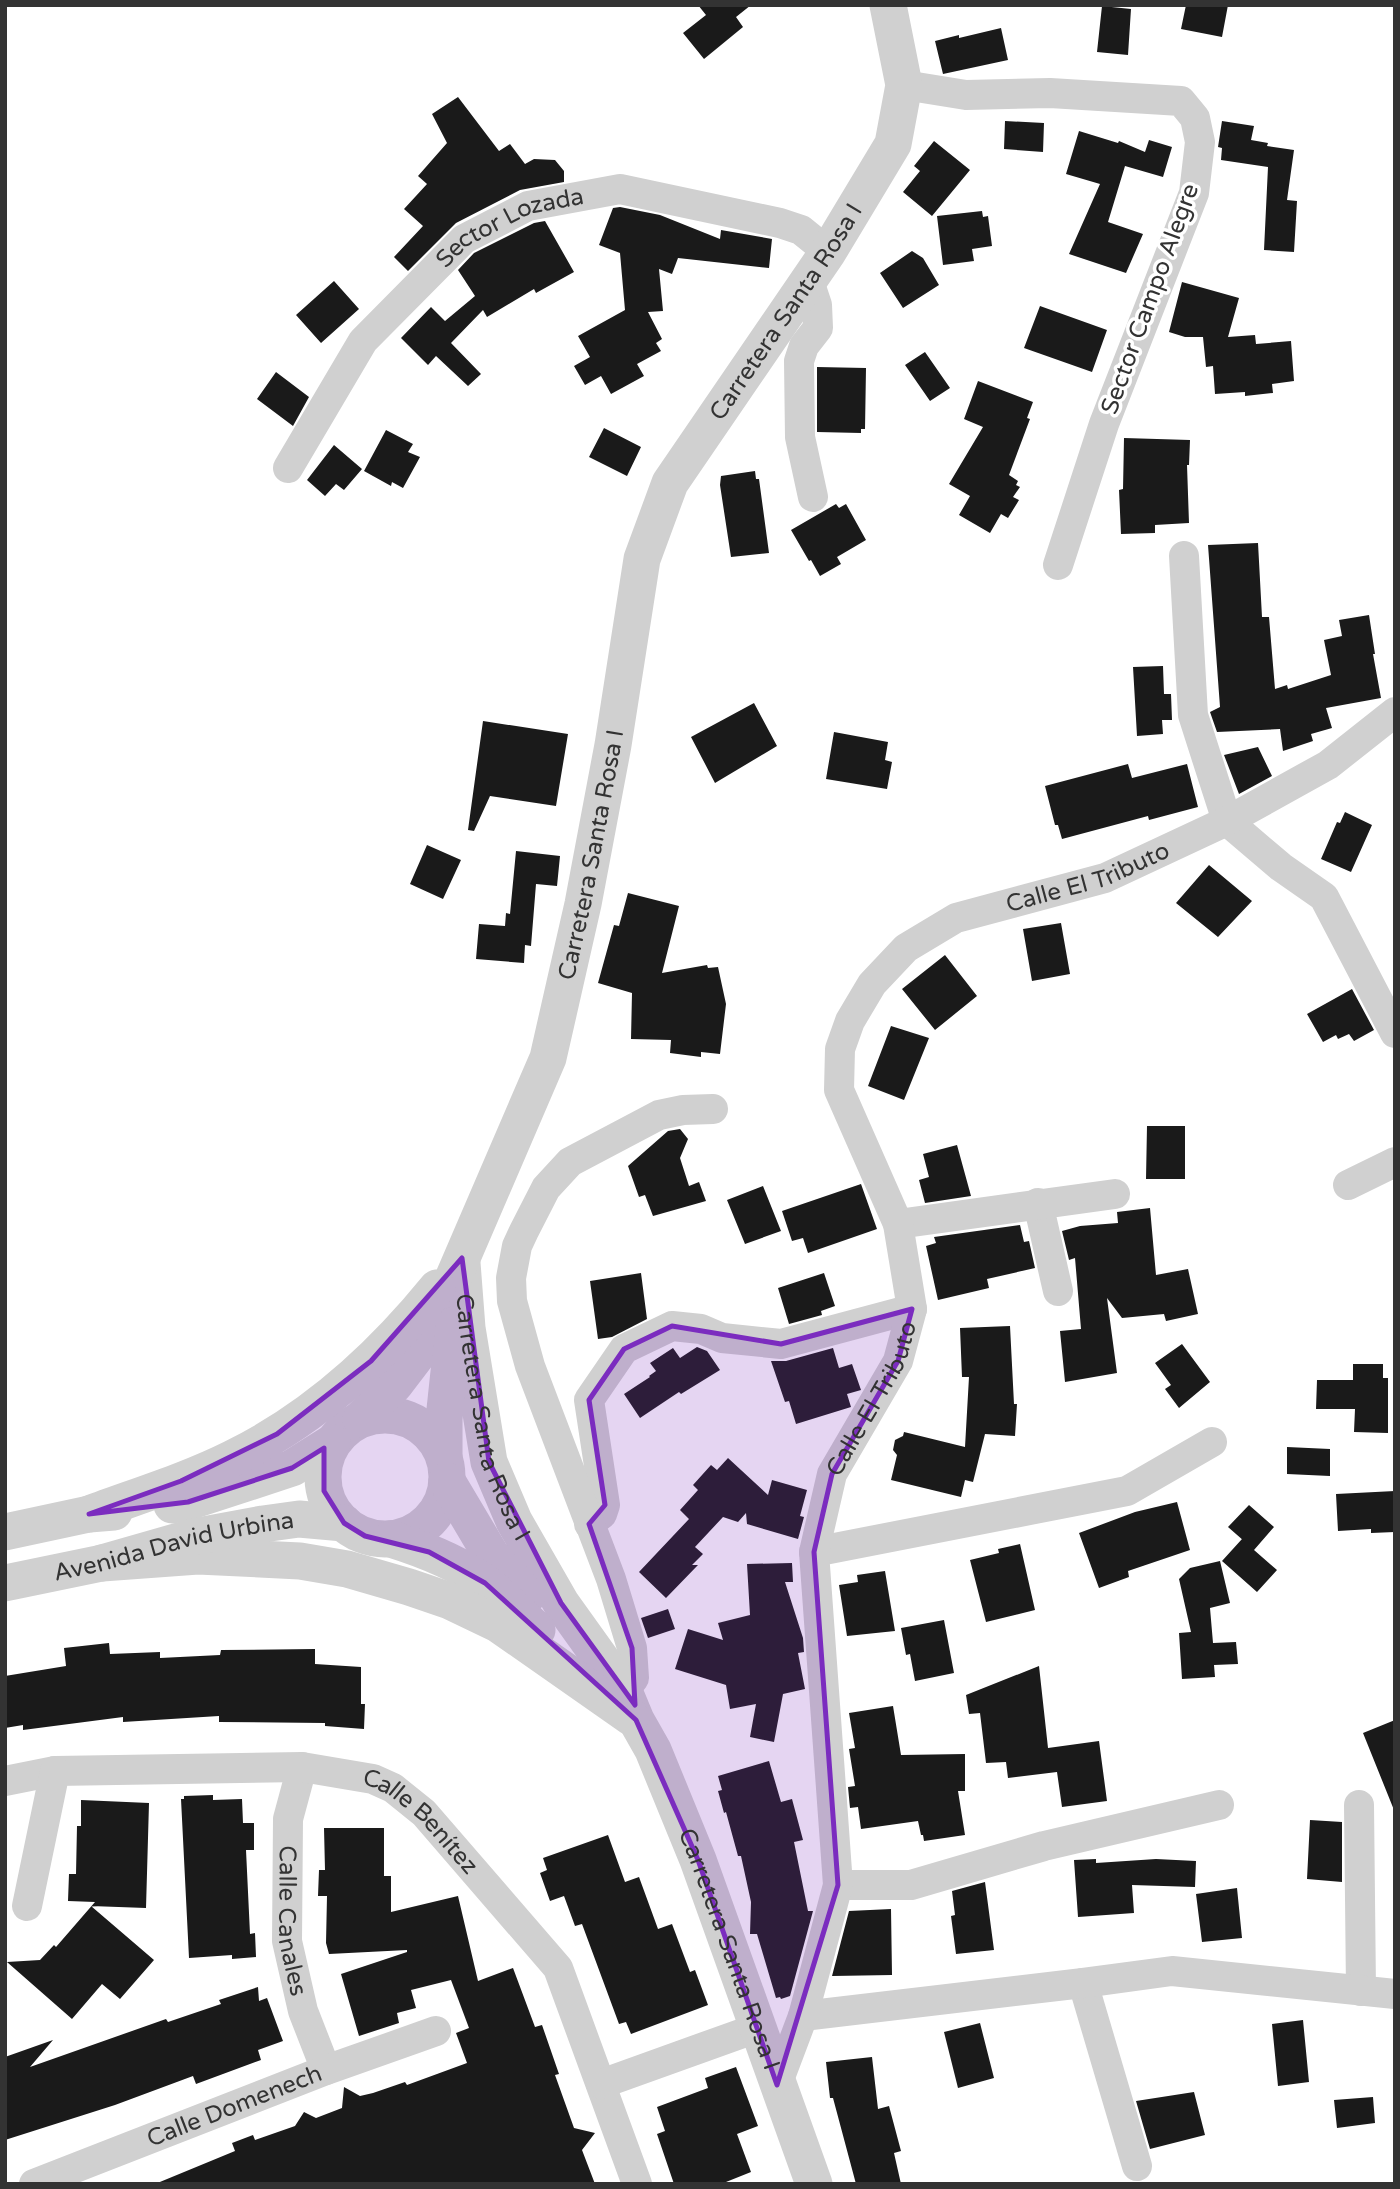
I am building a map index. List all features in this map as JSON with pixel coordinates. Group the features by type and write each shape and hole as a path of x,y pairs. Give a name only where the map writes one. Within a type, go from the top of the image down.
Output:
{"street":[{"name":"Carretera Santa Rosa I","path":"814,2184 698,1860 653,1750 630,1705 561,1603 514,1521 489,1462 467,1328 462,1258 548,1058 583,904 613,745 642,559 670,484 818,266 893,144 904,85 888,5"},
{"name":"Sector Campo Alegre","path":"904,85 966,95 1050,93 1181,101 1195,118 1200,142 1194,193 1104,424 1058,565"},
{"name":"Sector Lozada","path":"288,468 363,341 464,239 528,206 620,190 780,223 800,230 818,266"},
{"path":"813,497 800,437 799,361 804,346 818,328 818,266"},
{"path":"1184,556 1193,715 1227,821 1281,867 1324,897 1395,1033"},
{"name":"Calle El Tributo","path":"777,2085 803,2016 838,1885 814,1552 832,1474 898,1362 912,1309 898,1224 839,1090 839,1049 850,1021 872,985 906,948 956,918 1105,878 1227,821 1328,765 1395,712"},
{"path":"102,1563 198,1556 300,1561 347,1569 450,1601 498,1623 630,1705 634,1678 632,1648 611,1579 518,1328 512,1301 511,1278 517,1246 546,1188 570,1162 659,1115 682,1110 713,1109"},
{"path":"1348,1185 1395,1162"},
{"path":"898,1224 1115,1194"},
{"path":"1038,1203 1058,1292"},
{"path":"462,1258 447,1384 446,1468 441,1504 425,1524 415,1531 391,1538 365,1536 344,1523 329,1503 323,1466 332,1443 340,1433 361,1419 395,1384 424,1346 462,1258"},
{"path":"89,1514 181,1481 234,1458 278,1434 333,1395 371,1360 462,1258"},
{"path":"589,1524 602,1514 605,1505 589,1400 624,1349 672,1326 701,1329 723,1338 781,1344 912,1309"},
{"path":"361,1419 386,1415 410,1420 431,1434 446,1468"},
{"path":"814,1552 1127,1491 1212,1442"},
{"name":"Avenida David Urbina","path":"5,1532 89,1514 144,1510 188,1502 292,1468 332,1443"},
{"name":"Carretera Santa Rosa I","path":"446,1468 491,1555 630,1705"},
{"name":"Avenida David Urbina","path":"5,1583 102,1563 193,1537 263,1524 299,1520 344,1523"},
{"name":"Carretera Santa Rosa I","path":"391,1538 429,1552 485,1583 630,1705"},
{"name":"Calle Benítez","path":"5,1781 55,1771 302,1767 373,1779 393,1788 424,1813 558,1968 637,2184"},
{"name":"Calle Canales","path":"302,1767 288,1819 288,1941 303,2011 326,2070"},
{"path":"27,1906 55,1771"},
{"path":"838,1885 911,1885 1044,1846 1219,1805"},
{"path":"1359,1805 1361,1990"},
{"path":"803,2016 1172,1970 1395,1994"},
{"path":"1083,1983 1137,2166"},
{"path":"601,2084 757,2028"},
{"name":"Calle Domenech","path":"34,2184 326,2070 436,2031"}],"highlighted area":[{"path":"462,1258 489,1462 561,1603 635,1705 632,1648 589,1524 605,1505 589,1400 624,1349 672,1326 781,1344 912,1309 898,1361 832,1474 814,1552 838,1885 777,2085 698,1860 636,1720 485,1583 429,1552 365,1536 344,1523 324,1491 324,1448 292,1468 188,1502 89,1514 181,1481 277,1434 371,1361"}],"building":[{"path":"698,5 751,5 736,17 743,27 704,59 683,33 706,15"},
{"path":"1186,5 1228,5 1222,37 1181,29"},
{"path":"1102,6 1131,9 1128,55 1097,52"},
{"path":"1001,28 1008,60 943,74 935,41"},
{"path":"458,97 499,151 510,144 525,164 534,159 555,160 564,171 564,182 520,190 456,223 408,271 394,257 423,226 404,209 427,184 418,176 447,143 432,114"},
{"path":"1005,121 1044,123 1043,152 1004,149"},
{"path":"1222,121 1254,126 1251,140 1268,143 1267,146 1294,150 1287,200 1297,201 1294,252 1264,250 1268,167 1221,160 1222,148 1218,147"},
{"path":"1079,131 1118,143 1119,141 1145,152 1149,140 1172,147 1163,177 1125,166 1108,222 1143,234 1126,273 1069,254 1100,184 1066,174"},
{"path":"934,141 970,170 932,216 903,192 920,171 914,166"},
{"path":"613,208 660,215 720,239 721,230 772,239 769,268 678,258 672,274 659,269 663,311 648,312 662,339 656,343 661,351 637,364 644,376 611,394 601,376 585,385 574,366 590,357 578,336 625,310 620,253 599,245"},
{"path":"982,211 983,217 988,216 992,246 972,249 974,261 943,265 937,216"},
{"path":"545,221 574,272 536,293 534,289 487,317 483,310 451,343 481,374 468,386 436,356 428,365 401,338 431,307 445,321 475,296 458,270 474,253 534,223"},
{"path":"912,251 923,258 939,285 903,308 880,273"},
{"path":"334,281 359,309 321,343 296,315"},
{"path":"1182,282 1239,298 1228,337 1255,335 1256,344 1291,341 1294,381 1272,384 1273,393 1245,396 1245,392 1215,394 1213,366 1206,367 1203,337 1185,337 1169,332"},
{"path":"1040,306 1107,330 1092,372 1024,348"},
{"path":"925,352 950,388 930,401 905,365"},
{"path":"817,367 866,368 865,429 861,429 861,433 817,432"},
{"path":"276,372 309,397 293,426 257,399"},
{"path":"978,381 1033,402 1027,418 1030,419 1009,475 1018,481 1016,485 1020,487 1013,497 1019,500 1008,518 1001,514 990,533 959,515 970,496 949,484 983,427 964,419"},
{"path":"604,428 641,447 627,476 589,457"},
{"path":"386,430 413,444 408,452 420,457 403,488 392,482 391,486 364,471"},
{"path":"1124,438 1190,440 1187,465 1189,523 1155,525 1155,533 1121,534 1119,490 1123,489"},
{"path":"334,445 362,469 344,490 336,484 325,496 307,480"},
{"path":"755,471 756,479 759,479 769,553 731,557 721,476"},
{"path":"836,504 839,508 846,504 866,540 837,557 841,564 820,576 791,530"},
{"path":"1258,543 1262,617 1269,617 1275,689 1287,685 1288,689 1331,675 1324,640 1342,636 1339,620 1369,615 1381,698 1326,708 1332,728 1311,734 1313,741 1283,751 1280,729 1217,732 1210,712 1220,707 1208,545"},
{"path":"1163,666 1164,694 1171,694 1172,720 1162,720 1163,734 1137,736 1133,667"},
{"path":"754,703 777,746 715,783 691,737"},
{"path":"483,721 568,734 556,806 490,796 474,831 468,830"},
{"path":"834,732 888,742 885,760 892,762 887,789 826,779"},
{"path":"1258,747 1272,776 1239,794 1224,755"},
{"path":"1128,764 1132,778 1187,764 1198,807 1149,820 1148,816 1062,839 1058,825 1055,825 1045,786"},
{"path":"1345,812 1372,825 1351,872 1321,859 1337,822 1340,823"},
{"path":"427,845 461,860 443,899 410,884"},
{"path":"516,851 560,856 557,886 536,884 531,946 525,945 524,963 476,959 479,924 505,926 506,913 510,914"},
{"path":"1209,865 1252,901 1218,937 1176,903"},
{"path":"628,893 679,906 662,973 707,965 708,968 718,967 726,1004 720,1054 701,1052 701,1057 670,1053 671,1040 631,1039 632,993 598,983 614,925 619,926"},
{"path":"1061,923 1070,974 1032,981 1023,929"},
{"path":"945,955 977,996 935,1030 902,989"},
{"path":"1352,989 1374,1030 1354,1041 1349,1034 1338,1039 1336,1035 1323,1042 1307,1014"},
{"path":"891,1026 929,1038 904,1100 868,1086"},
{"path":"1147,1126 1185,1126 1185,1179 1146,1179"},
{"path":"680,1129 688,1139 680,1158 689,1186 699,1182 706,1201 653,1216 645,1195 639,1197 628,1166 668,1131"},
{"path":"957,1145 971,1196 925,1203 919,1180 929,1177 923,1154"},
{"path":"861,1184 877,1229 808,1253 803,1238 792,1241 782,1211"},
{"path":"763,1186 781,1231 745,1244 727,1200"},
{"path":"1150,1208 1156,1275 1188,1269 1198,1314 1166,1321 1164,1314 1122,1318 1107,1298 1117,1373 1065,1382 1060,1331 1081,1329 1075,1258 1069,1260 1062,1231 1080,1226 1118,1223 1117,1212"},
{"path":"1020,1225 1024,1242 1029,1241 1035,1268 987,1279 989,1288 938,1300 926,1246 936,1243 934,1237"},
{"path":"641,1273 647,1319 612,1337 598,1339 590,1281"},
{"path":"824,1273 835,1306 821,1311 822,1315 789,1324 778,1288"},
{"path":"1010,1326 1014,1404 1017,1404 1015,1436 985,1434 973,1482 965,1480 961,1497 891,1480 897,1455 893,1450 895,1440 903,1436 904,1432 965,1447 969,1377 962,1377 960,1328"},
{"path":"1182,1344 1210,1382 1179,1408 1165,1389 1171,1385 1155,1363"},
{"path":"697,1347 707,1351 720,1370 681,1394 679,1392 640,1418 624,1394 650,1377 656,1371 650,1363 673,1348 680,1358"},
{"path":"833,1348 839,1368 852,1364 861,1390 847,1394 851,1407 796,1424 789,1401 785,1402 771,1361 786,1361"},
{"path":"1353,1364 1383,1364 1383,1378 1388,1378 1388,1433 1354,1432 1355,1409 1316,1409 1317,1380 1353,1380"},
{"path":"1287,1447 1330,1449 1330,1476 1287,1474"},
{"path":"728,1458 768,1495 772,1480 807,1490 800,1516 804,1517 798,1539 747,1524 746,1513 738,1522 723,1517 695,1547 703,1554 692,1565 698,1565 666,1598 639,1572 689,1519 680,1510 698,1490 693,1485 711,1465 717,1470"},
{"path":"1395,1491 1395,1532 1371,1533 1371,1529 1338,1531 1336,1494"},
{"path":"1177,1502 1190,1550 1128,1571 1129,1577 1099,1588 1079,1533 1135,1512"},
{"path":"1249,1505 1274,1527 1254,1550 1277,1570 1257,1592 1222,1561 1242,1539 1228,1527"},
{"path":"1020,1544 1035,1610 986,1622 970,1560 999,1553 998,1549"},
{"path":"1220,1561 1230,1603 1210,1608 1213,1643 1236,1642 1238,1664 1214,1665 1215,1677 1182,1679 1179,1633 1191,1632 1179,1579 1190,1568"},
{"path":"792,1563 793,1582 785,1582 803,1638 804,1652 798,1653 805,1689 783,1694 774,1742 750,1737 756,1704 730,1709 726,1685 675,1669 688,1629 723,1640 718,1623 750,1615 747,1564"},
{"path":"885,1571 895,1631 847,1636 839,1585 858,1582 857,1575"},
{"path":"668,1609 675,1629 648,1638 641,1618"},
{"path":"944,1620 954,1673 915,1681 901,1628"},
{"path":"109,1643 110,1654 160,1652 160,1658 220,1655 221,1650 315,1649 315,1664 361,1667 361,1704 365,1704 364,1729 325,1726 325,1723 219,1722 219,1716 123,1722 123,1717 23,1730 23,1725 5,1728 5,1676 66,1666 64,1648"},
{"path":"1039,1666 1048,1748 1099,1741 1107,1801 1062,1807 1057,1772 1008,1778 1006,1762 986,1763 980,1713 969,1714 966,1695"},
{"path":"893,1706 901,1755 965,1754 965,1791 958,1791 965,1835 924,1841 918,1821 861,1829 858,1807 850,1808 848,1787 855,1786 849,1749 855,1748 849,1713"},
{"path":"1395,1720 1395,1810 1394,1810 1363,1733"},
{"path":"769,1761 781,1802 792,1799 803,1840 794,1842 808,1911 813,1911 790,1996 781,1999 776,1998 757,1934 750,1934 751,1902 741,1856 738,1856 718,1791 722,1790 718,1776"},
{"path":"213,1795 213,1800 242,1799 243,1823 254,1823 254,1850 246,1850 250,1934 255,1933 256,1957 232,1959 232,1955 189,1958 181,1799 184,1799 184,1796"},
{"path":"81,1800 149,1803 146,1908 92,1906 95,1902 68,1901 69,1874 76,1874 77,1826 81,1826"},
{"path":"1310,1820 1342,1822 1342,1882 1307,1879"},
{"path":"324,1828 384,1828 384,1876 391,1876 391,1912 458,1896 478,1981 513,1968 535,2027 542,2025 559,2074 555,2075 574,2128 595,2133 582,2150 595,2184 155,2184 235,2151 232,2143 253,2135 255,2140 295,2126 304,2112 316,2118 342,2108 344,2087 360,2096 405,2082 407,2085 467,2063 456,2033 469,2028 451,1980 411,1990 416,2008 397,2013 399,2023 359,2036 341,1974 407,1950 329,1954 326,1943 327,1896 318,1896 319,1870 325,1870"},
{"path":"608,1835 625,1882 639,1877 658,1929 672,1924 690,1972 695,1970 708,2005 631,2034 626,2022 619,2024 582,1924 575,1926 564,1896 550,1901 540,1873 547,1870 543,1858"},
{"path":"1096,1859 1096,1863 1156,1859 1196,1861 1195,1887 1132,1885 1134,1913 1078,1917 1074,1860"},
{"path":"985,1882 994,1950 956,1954 951,1916 955,1915 952,1891"},
{"path":"1237,1888 1242,1938 1202,1942 1196,1894"},
{"path":"91,1906 154,1960 120,1999 102,1984 72,2019 7,1962 40,1960 54,1945 56,1947"},
{"path":"891,1909 892,1975 832,1976 849,1911"},
{"path":"258,1987 259,2001 267,1998 283,2041 258,2050 261,2060 196,2084 193,2076 115,2105 5,2140 5,2057 53,2040 30,2067 166,2019 168,2022 221,2004 219,2000"},
{"path":"1303,2020 1309,2082 1278,2086 1272,2024"},
{"path":"980,2023 994,2078 958,2088 944,2032"},
{"path":"872,2057 878,2109 889,2106 901,2151 894,2153 901,2184 856,2184 833,2098 830,2098 826,2062"},
{"path":"736,2067 758,2126 737,2134 751,2172 721,2184 674,2184 657,2134 665,2131 657,2107 708,2088 705,2078"},
{"path":"1194,2092 1205,2135 1150,2149 1136,2101"},
{"path":"1373,2097 1375,2123 1337,2128 1334,2100"}]}
